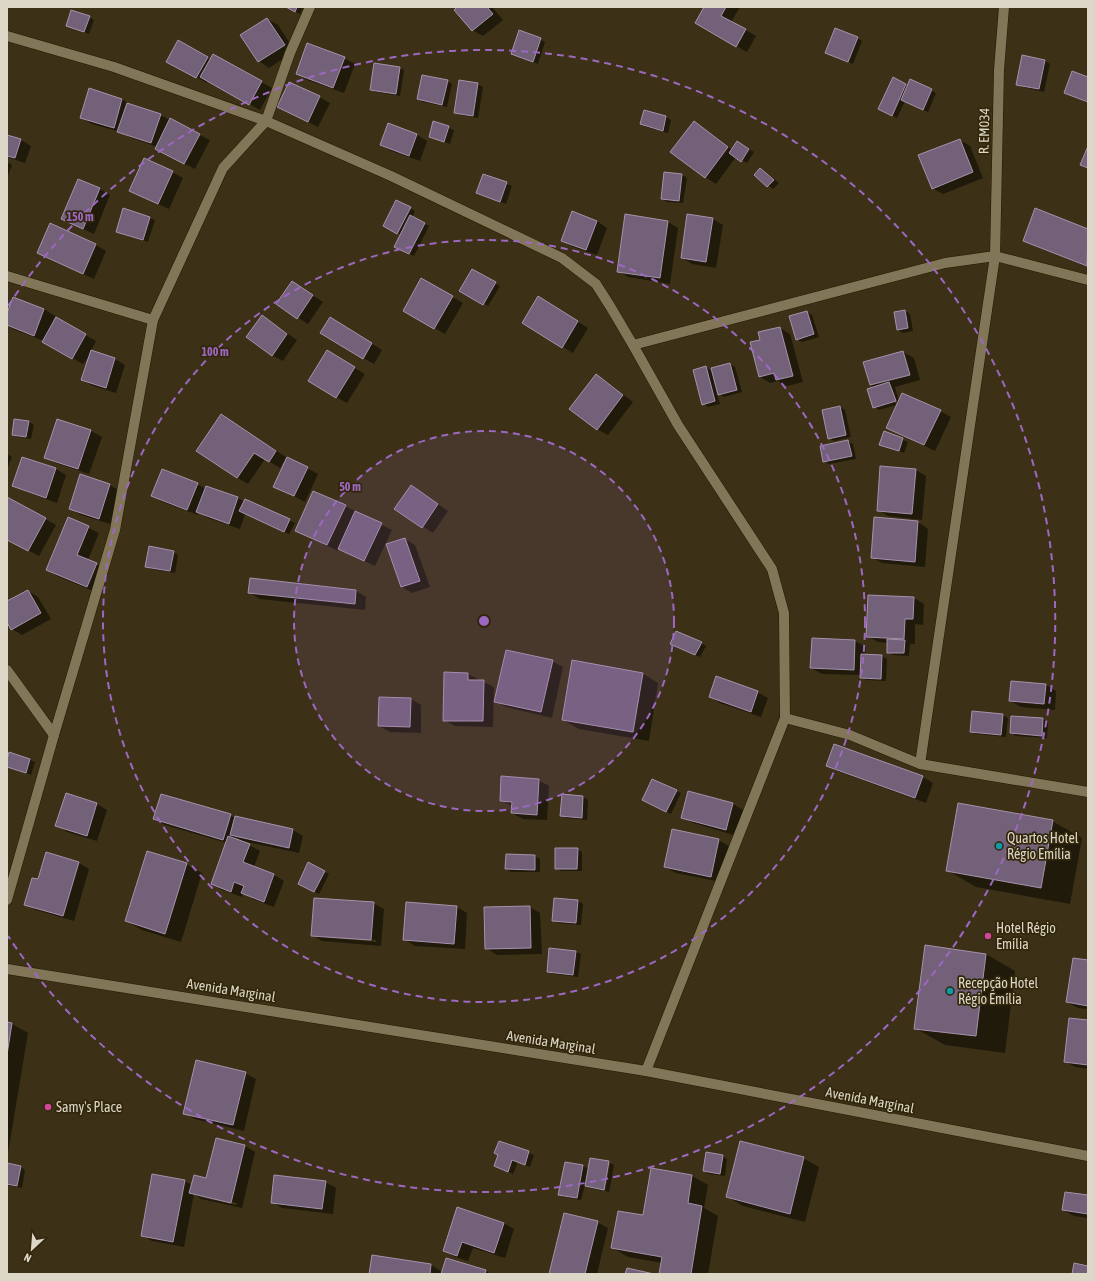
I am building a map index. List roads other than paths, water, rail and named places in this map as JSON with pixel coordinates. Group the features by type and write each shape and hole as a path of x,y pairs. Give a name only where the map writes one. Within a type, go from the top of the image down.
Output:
{"street":[{"path":"7,900 54,734 115,530 153,320 223,168 266,121 290,53 310,7"},
{"name":"R. EM034","path":"920,764 996,256 999,70 1004,7"},
{"path":"7,36 114,67 266,121 391,176 562,258 596,284 610,306 678,425 772,570 784,613 785,718 646,1071"},
{"path":"633,345 945,263 996,256 1088,280"},
{"path":"7,276 153,320"},
{"path":"7,670 54,734"},
{"path":"785,718 850,735 920,764 1088,792"},
{"name":"Avenida Marginal","path":"7,969 646,1071 1088,1156"}],"place":[{"name":"Quartos Hotel Régio Emília","path":"999,846"},
{"name":"Hotel Régio Emília","path":"988,936"},
{"name":"Recepção Hotel Régio Emília","path":"950,991"},
{"name":"Samy's Place","path":"48,1107"}]}
